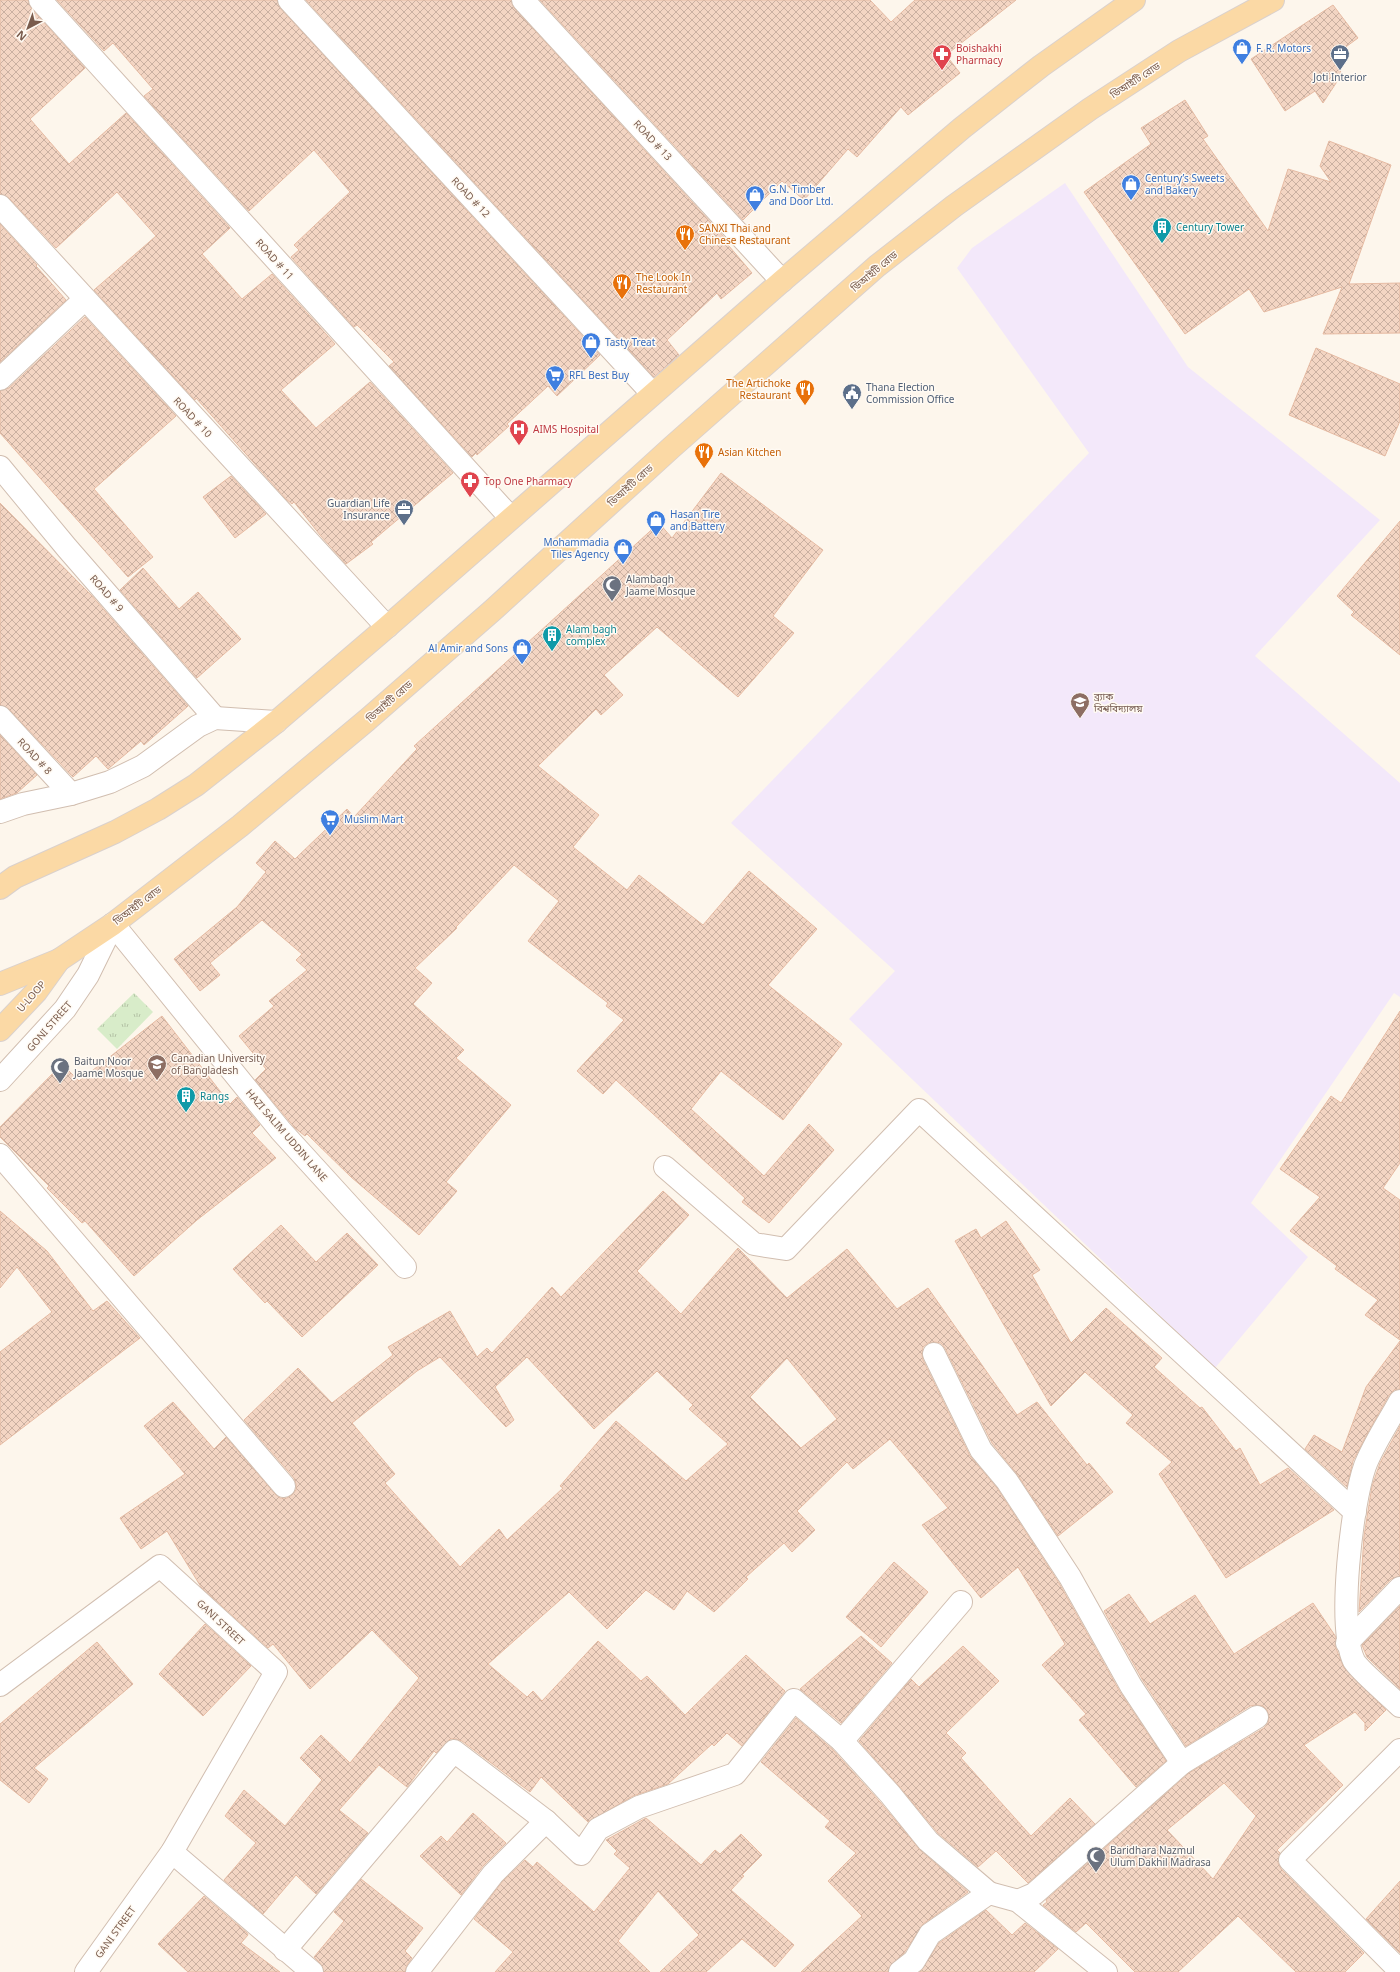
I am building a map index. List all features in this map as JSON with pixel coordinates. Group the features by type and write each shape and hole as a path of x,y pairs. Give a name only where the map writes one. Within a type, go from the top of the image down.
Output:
{"main road":[{"path":"5,882 115,832 158,809 196,785 276,722 387,627 652,393 968,123 1041,66 1134,0"},
{"name":"ডিআইটি রোড","path":"0,984 59,960 113,924 240,826 368,720 493,610 672,447 883,262 957,203 1090,109 1179,51 1273,0"},
{"name":"U-LOOP","path":"5,1025 36,992 59,960"}],"street":[{"name":"ROAD # 11","path":"40,0 510,517"},
{"name":"ROAD # 12","path":"289,0 652,393"},
{"name":"ROAD # 13","path":"524,0 782,281"},
{"name":"ROAD # 10","path":"0,206 387,627"},
{"path":"0,379 85,299"},
{"name":"ROAD # 9","path":"0,467 66,548 215,718"},
{"name":"ROAD # 8","path":"0,717 71,794"},
{"path":"0,812 23,804 71,794 110,782 142,766 198,726 215,718 276,722"},
{"name":"GONI STREET","path":"0,1080 65,1009 88,976 113,924"},
{"name":"HAZI SALIM UDDIN LANE","path":"113,924 281,1131 405,1267"},
{"path":"666,1167 754,1244 786,1249 919,1110 1355,1512"},
{"path":"0,1155 284,1486"},
{"path":"934,1354 981,1450 1007,1481 1070,1577 1130,1686 1182,1763"},
{"path":"1400,1401 1365,1466 1350,1536 1347,1643 1355,1662 1400,1706"},
{"name":"GANI STREET","path":"0,1685 160,1566 276,1672 172,1852 86,1972"},
{"path":"1347,1643 1400,1588"},
{"path":"842,1741 961,1602"},
{"path":"285,1950 454,1751 546,1821 582,1854 598,1829 638,1807 735,1774 794,1700 842,1741 890,1794 928,1841 989,1893 1018,1901 1106,1972"},
{"path":"1018,1901 1034,1894 1182,1763 1257,1717"},
{"path":"1400,1750 1290,1860 1400,1971"},
{"path":"417,1972 493,1874 546,1821"},
{"path":"172,1852 312,1972"},
{"path":"900,1972 914,1961 930,1934 989,1893"}],"shaded area":[{"name":"ব্র্যাক বিশ্ববিদ্যালয়","path":"1065,183 1188,367 1380,520 1255,656 1400,783 1400,997 1394,993 1251,1203 1308,1257 1215,1368 849,1019 895,971 731,823 1089,453 957,268 972,248"}],"green space":[{"path":"134,993 153,1012 117,1049 97,1029"}],"building":[{"path":"0,0 28,0 31,8 85,68 30,119 69,164 126,113 230,228 202,254 242,299 272,274 335,344 281,390 316,428 370,382 453,473 371,542 373,544 346,564 320,535 294,502 292,504 286,499 196,398 195,400 94,290 156,236 117,192 56,248 9,198 0,194"},
{"path":"57,0 277,0 280,8 600,355 557,396 548,386 507,424 509,426 477,455 476,453 472,457 389,366 394,362 357,325 354,327 291,257 299,250 294,245 350,192 314,150 249,211 144,96 153,89 113,43 104,51"},
{"path":"306,0 511,0 514,8 725,238 723,239 752,273 721,299 717,293 667,340 679,355 654,377"},
{"path":"540,0 870,0 891,22 915,0 1016,0 946,55 960,73 908,115 901,107 857,157 848,149 804,200 782,181 743,220"},
{"path":"1333,5 1358,38 1332,57 1342,74 1323,103 1315,91 1285,111 1251,59"},
{"path":"1185,100 1208,136 1203,139 1268,231 1288,169 1331,182 1320,166 1329,141 1391,165 1349,284 1400,283 1400,333 1323,334 1342,287 1264,312 1249,289 1185,334 1084,192 1151,144 1141,128"},
{"path":"0,224 66,300 0,362"},
{"path":"85,317 176,416 94,489 153,557 128,577 0,433 0,391 9,388"},
{"path":"1316,348 1400,384 1400,421 1385,456 1289,415"},
{"path":"721,473 823,550 773,616 794,633 738,697 657,627 604,675 623,695 601,715 596,709 538,766 599,815 573,847 627,890 639,875 703,925 749,871 817,929 768,985 842,1044 783,1120 721,1071 691,1109 764,1176 809,1124 834,1150 769,1223 742,1202 745,1198 616,1080 603,1094 577,1071 624,1020 606,1006 608,1003 528,941 559,901 514,865 456,927 457,928 415,968 432,983 413,1004 464,1050 456,1058 511,1105 446,1182 457,1191 419,1235 351,1177 307,1134 305,1136 295,1128 255,1080 266,1069 239,1036 274,1006 269,1001 307,970 296,960 302,954 262,920 210,963 220,975 200,991 174,959 237,907 266,872 256,863 275,841 295,859 347,809 354,817 417,749 414,746 659,523 672,538"},
{"path":"231,476 266,514 235,538 203,497"},
{"path":"0,503 91,595 188,706 144,745 141,741 108,769 96,756 73,777 9,709 0,705"},
{"path":"1400,521 1400,655 1351,615 1354,612 1337,596"},
{"path":"143,568 179,609 198,592 241,639 197,678 120,590"},
{"path":"0,735 37,775 17,793 0,799"},
{"path":"1400,1011 1400,1163 1383,1188 1400,1200 1400,1340 1365,1315 1378,1300 1335,1269 1337,1266 1290,1231 1320,1197 1280,1169 1331,1096 1341,1103"},
{"path":"162,1016 230,1104 237,1097 260,1125 252,1133 276,1158 197,1220 134,1276 85,1221 82,1223 47,1188 49,1186 0,1137 0,1127 62,1064 79,1081"},
{"path":"663,1191 689,1215 637,1271 681,1314 738,1248 787,1298 847,1249 897,1309 928,1288 1017,1415 1037,1402 1087,1465 1089,1463 1113,1492 1058,1536 1017,1474 992,1443 945,1348 941,1343 934,1342 928,1343 923,1347 923,1360 970,1456 997,1488 1059,1583 1120,1692 1166,1761 1136,1787 1079,1720 1086,1714 1042,1665 1065,1644 1018,1567 981,1598 922,1525 948,1508 890,1439 853,1469 847,1462 797,1511 815,1530 792,1552 784,1543 746,1577 748,1579 714,1612 687,1591 674,1610 646,1590 607,1629 569,1592 488,1664 527,1697 533,1691 542,1701 598,1641 641,1681 647,1676 685,1715 746,1655 785,1691 742,1746 727,1733 714,1746 712,1744 668,1784 633,1796 588,1822 541,1777 530,1792 462,1741 450,1739 436,1753 434,1751 407,1787 379,1765 339,1810 368,1833 316,1894 296,1875 263,1914 224,1880 256,1843 225,1816 244,1790 285,1826 322,1780 300,1758 321,1735 350,1763 419,1678 372,1630 310,1689 273,1644 268,1648 201,1587 167,1531 141,1549 120,1518 185,1474 144,1426 173,1402 214,1449 226,1437 275,1494 280,1498 287,1498 296,1490 294,1478 244,1420 298,1368 332,1403 393,1355 388,1347 450,1311 477,1357 487,1348 492,1353 552,1287 561,1297","holes":["440,1357 506,1427 514,1420 495,1387 527,1357 594,1429 657,1371 693,1405 689,1409 728,1444 686,1481 616,1421 560,1486 563,1488 507,1540 499,1529 460,1567 385,1483 395,1474 352,1423 417,1371","787,1358 837,1419 801,1448 750,1397"]},
{"path":"0,1211 47,1251 93,1311 107,1301 140,1338 0,1445 0,1352 52,1312 17,1267 0,1288"},
{"path":"1006,1221 1040,1270 1032,1275 1071,1343 1106,1308 1162,1358 1154,1367 1200,1408 1202,1407 1236,1451 1240,1448 1260,1485 1288,1468 1334,1510 1226,1578 1159,1474 1172,1462 1126,1423 1133,1415 1085,1372 1051,1406 955,1241 976,1229 981,1238"},
{"path":"281,1225 316,1262 347,1233 378,1265 302,1337 267,1301 265,1303 233,1269"},
{"path":"1400,1341 1400,1389 1394,1390 1389,1395 1366,1436 1353,1461 1347,1487 1305,1449 1314,1435 1342,1452 1366,1387"},
{"path":"1400,1426 1400,1576 1391,1579 1359,1612 1364,1536 1372,1486 1380,1463"},
{"path":"894,1562 928,1592 881,1647 846,1617"},
{"path":"1129,1594 1150,1624 1195,1595 1234,1654 1313,1603 1336,1637 1335,1646 1344,1668 1386,1710 1365,1731 1365,1723 1355,1712 1304,1745 1343,1785 1277,1850 1280,1853 1278,1863 1281,1869 1364,1953 1345,1972 1296,1972 1238,1916 1178,1972 1135,1972 1086,1923 1076,1932 1043,1905 1047,1902 1046,1900 1189,1773 1264,1728 1268,1723 1269,1716 1267,1710 1263,1706 1250,1706 1186,1746 1142,1679 1104,1611","holes":["1224,1783 1256,1816 1213,1879 1167,1830"]},
{"path":"1400,1606 1400,1689 1367,1657 1362,1645"},
{"path":"205,1624 251,1666 203,1716 159,1674"},
{"path":"861,1636 892,1663 841,1723 800,1689"},
{"path":"97,1642 133,1684 34,1768 48,1779 29,1803 0,1780 0,1724"},
{"path":"963,1646 999,1681 946,1733 966,1753 961,1758 1031,1836 1070,1798 1095,1824 1028,1883 996,1851 978,1867 937,1832 859,1741 911,1679 919,1687"},
{"path":"796,1718 833,1750 880,1802 920,1850 968,1892 923,1924 904,1953 889,1967 888,1972 801,1972 862,1916 828,1881 856,1853 825,1827 830,1821 761,1762"},
{"path":"473,1813 506,1843 483,1866 461,1895 420,1856 441,1836 447,1842"},
{"path":"646,1818 701,1865 715,1850 720,1854 741,1834 762,1855 742,1875 744,1876 731,1890 794,1945 775,1967 742,1939 706,1972 660,1972 699,1935 658,1891 618,1941 650,1972 495,1972 513,1952 474,1919 502,1882 525,1860 533,1867 537,1862 594,1912 630,1868 614,1854 617,1851 606,1840"},
{"path":"361,1879 423,1928 405,1951 412,1958 407,1965 405,1972 324,1972 320,1963 314,1957 344,1921 334,1912"},
{"path":"1400,1881 1400,1953 1366,1919"},
{"path":"204,1896 247,1933 248,1935 241,1943 280,1972 188,1972 158,1944"},
{"path":"986,1910 1012,1935 1025,1923 1058,1949 1034,1972 920,1972 939,1943"}],"place":[{"name":"F. R. Motors","path":"1242,65"},
{"name":"Boishakhi Pharmacy","path":"942,71"},
{"name":"Joti Interior","path":"1340,71"},
{"name":"Century’s Sweets and Bakery","path":"1131,201"},
{"name":"G.N. Timber and Door Ltd.","path":"755,212"},
{"name":"Century Tower","path":"1162,244"},
{"name":"SANXI Thai and Chinese Restaurant","path":"685,251"},
{"name":"The Look In Restaurant","path":"622,300"},
{"name":"Tasty Treat","path":"591,359"},
{"name":"RFL Best Buy","path":"555,392"},
{"name":"The Artichoke Restaurant","path":"805,406"},
{"name":"Thana Election Commission Office","path":"852,410"},
{"name":"AIMS Hospital","path":"519,446"},
{"name":"Asian Kitchen","path":"704,469"},
{"name":"Top One Pharmacy","path":"470,498"},
{"name":"Guardian Life Insurance","path":"404,526"},
{"name":"Hasan Tire and Battery","path":"656,537"},
{"name":"Mohammadia Tiles Agency","path":"623,565"},
{"name":"Alambagh Jaame Mosque","path":"612,602"},
{"name":"Alam bagh complex","path":"552,652"},
{"name":"Al Amir and Sons","path":"522,665"},
{"name":"ব্র্যাক বিশ্ববিদ্যালয়","path":"1080,719"},
{"name":"Muslim Mart","path":"330,836"},
{"name":"Canadian University of Bangladesh","path":"157,1081"},
{"name":"Baitun Noor Jaame Mosque","path":"60,1084"},
{"name":"Rangs","path":"186,1113"},
{"name":"Baridhara Nazmul Ulum Dakhil Madrasa","path":"1096,1873"}]}
